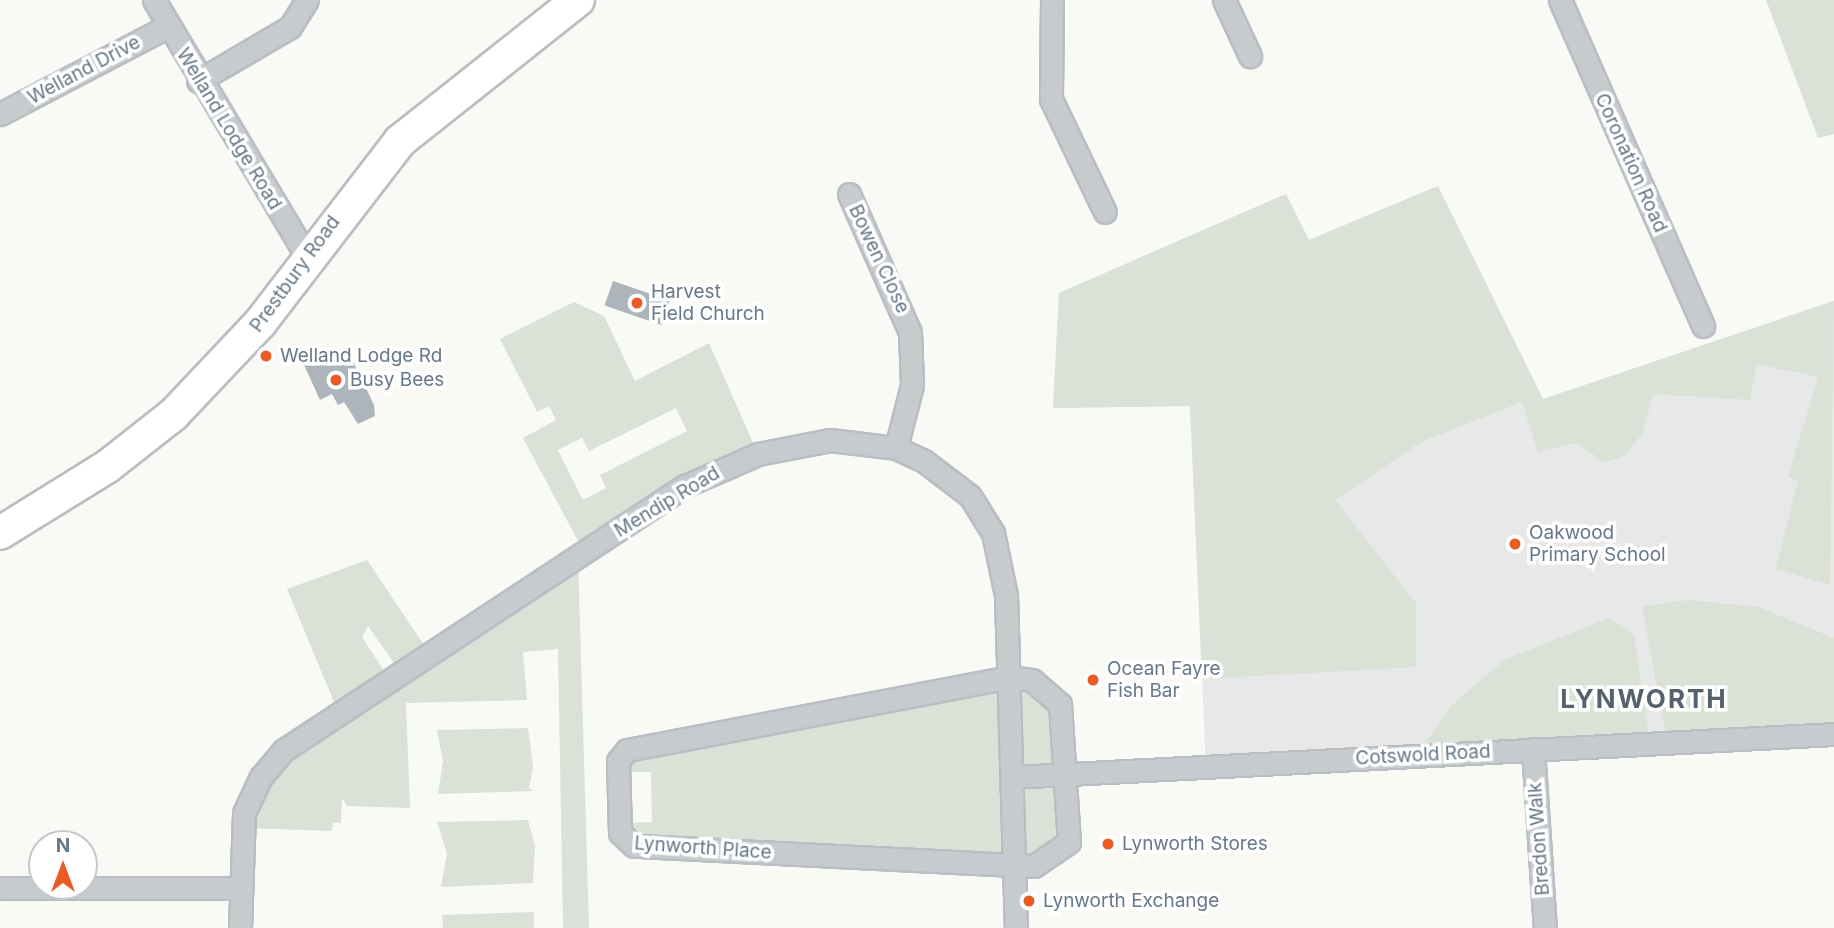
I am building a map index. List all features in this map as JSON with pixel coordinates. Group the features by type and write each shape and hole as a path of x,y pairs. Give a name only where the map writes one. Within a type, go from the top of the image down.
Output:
{"main road":[{"name":"Prestbury Road","path":"0,533 108,466 174,414 251,334 307,257 400,141 578,0"}],"street":[{"name":"Welland Lodge Road","path":"154,0 198,81 307,257"},
{"path":"198,81 290,27 307,0"},
{"path":"1052,0 1051,99 1105,212"},
{"path":"1224,0 1250,56"},
{"name":"Coronation Road","path":"1560,0 1703,326"},
{"name":"Welland Drive","path":"0,114 169,26"},
{"name":"Bowen Close","path":"849,194 910,332 912,385 896,448"},
{"name":"Mendip Road","path":"240,928 240,888 248,801 284,750 685,486 758,454 806,443 855,440 896,448 944,473 987,518 1004,571 1016,928"},
{"path":"1008,677 1032,680 1060,704 1069,842 1034,866 1014,868"},
{"name":"Lynworth Place","path":"1008,677 627,750 618,761 619,823 621,837 634,846 1014,868"},
{"name":"Cotswold Road","path":"1012,776 1834,734"},
{"name":"Bredon Walk","path":"1533,750 1545,928"},
{"path":"0,888 240,888"}],"shaded area":[{"path":"1766,0 1834,0 1834,134 1818,138"},
{"name":"Oakwood Primary School","path":"1438,186 1543,399 1834,301 1834,734 1206,767 1190,406 1053,408 1059,293 1286,194 1309,240"},
{"path":"1438,186 1543,399 1834,301 1830,585 1776,569 1798,481 1788,477 1818,377 1757,364 1750,400 1653,394 1643,433 1623,457 1604,462 1577,443 1538,452 1522,402 1421,442 1335,500 1416,603 1416,667 1202,679 1190,406 1053,408 1059,293 1286,194 1309,240"},
{"path":"574,302 604,316 635,381 709,343 758,454 584,552 523,438 556,420 549,406 537,412 500,339","holes":["676,408 687,431 600,475 606,488 583,500 558,450 582,438 589,451"]},
{"path":"578,556 589,928 563,928 558,649 523,652 527,700 406,703 410,808 347,806 342,798 341,823 333,823 332,831 243,828 261,777 339,714 287,589 367,560 430,654","holes":["368,626 401,673 390,680 362,637"]},
{"path":"1689,600 1758,607 1834,638 1834,734 1667,742 1642,606"},
{"path":"1609,618 1634,635 1650,743 1417,755 1451,706 1504,660"},
{"path":"1008,677 1050,690 1069,842 1034,866 634,846 619,823 652,822 651,772 618,772 621,755"},
{"path":"528,728 533,767 529,789 534,791 438,794 443,761 437,730"},
{"path":"528,820 535,846 533,883 441,887 447,853 437,822"},
{"path":"534,912 534,928 443,928 442,915"}],"building":[{"name":"Harvest Field Church","path":"613,281 670,301 661,325 605,306"},
{"name":"Busy Bees","path":"346,347 374,405 375,416 358,424 344,402 338,405 332,394 320,400 304,365"}],"place":[{"name":"Harvest Field Church","path":"637,303"},
{"name":"Welland Lodge Rd","path":"266,356"},
{"name":"Busy Bees","path":"336,380"},
{"name":"Oakwood Primary School","path":"1515,544"},
{"name":"Ocean Fayre Fish Bar","path":"1093,680"},
{"name":"Lynworth Stores","path":"1108,844"},
{"name":"Lynworth Exchange","path":"1029,901"}],"district":[{"name":"LYNWORTH","path":"1644,699"}]}
